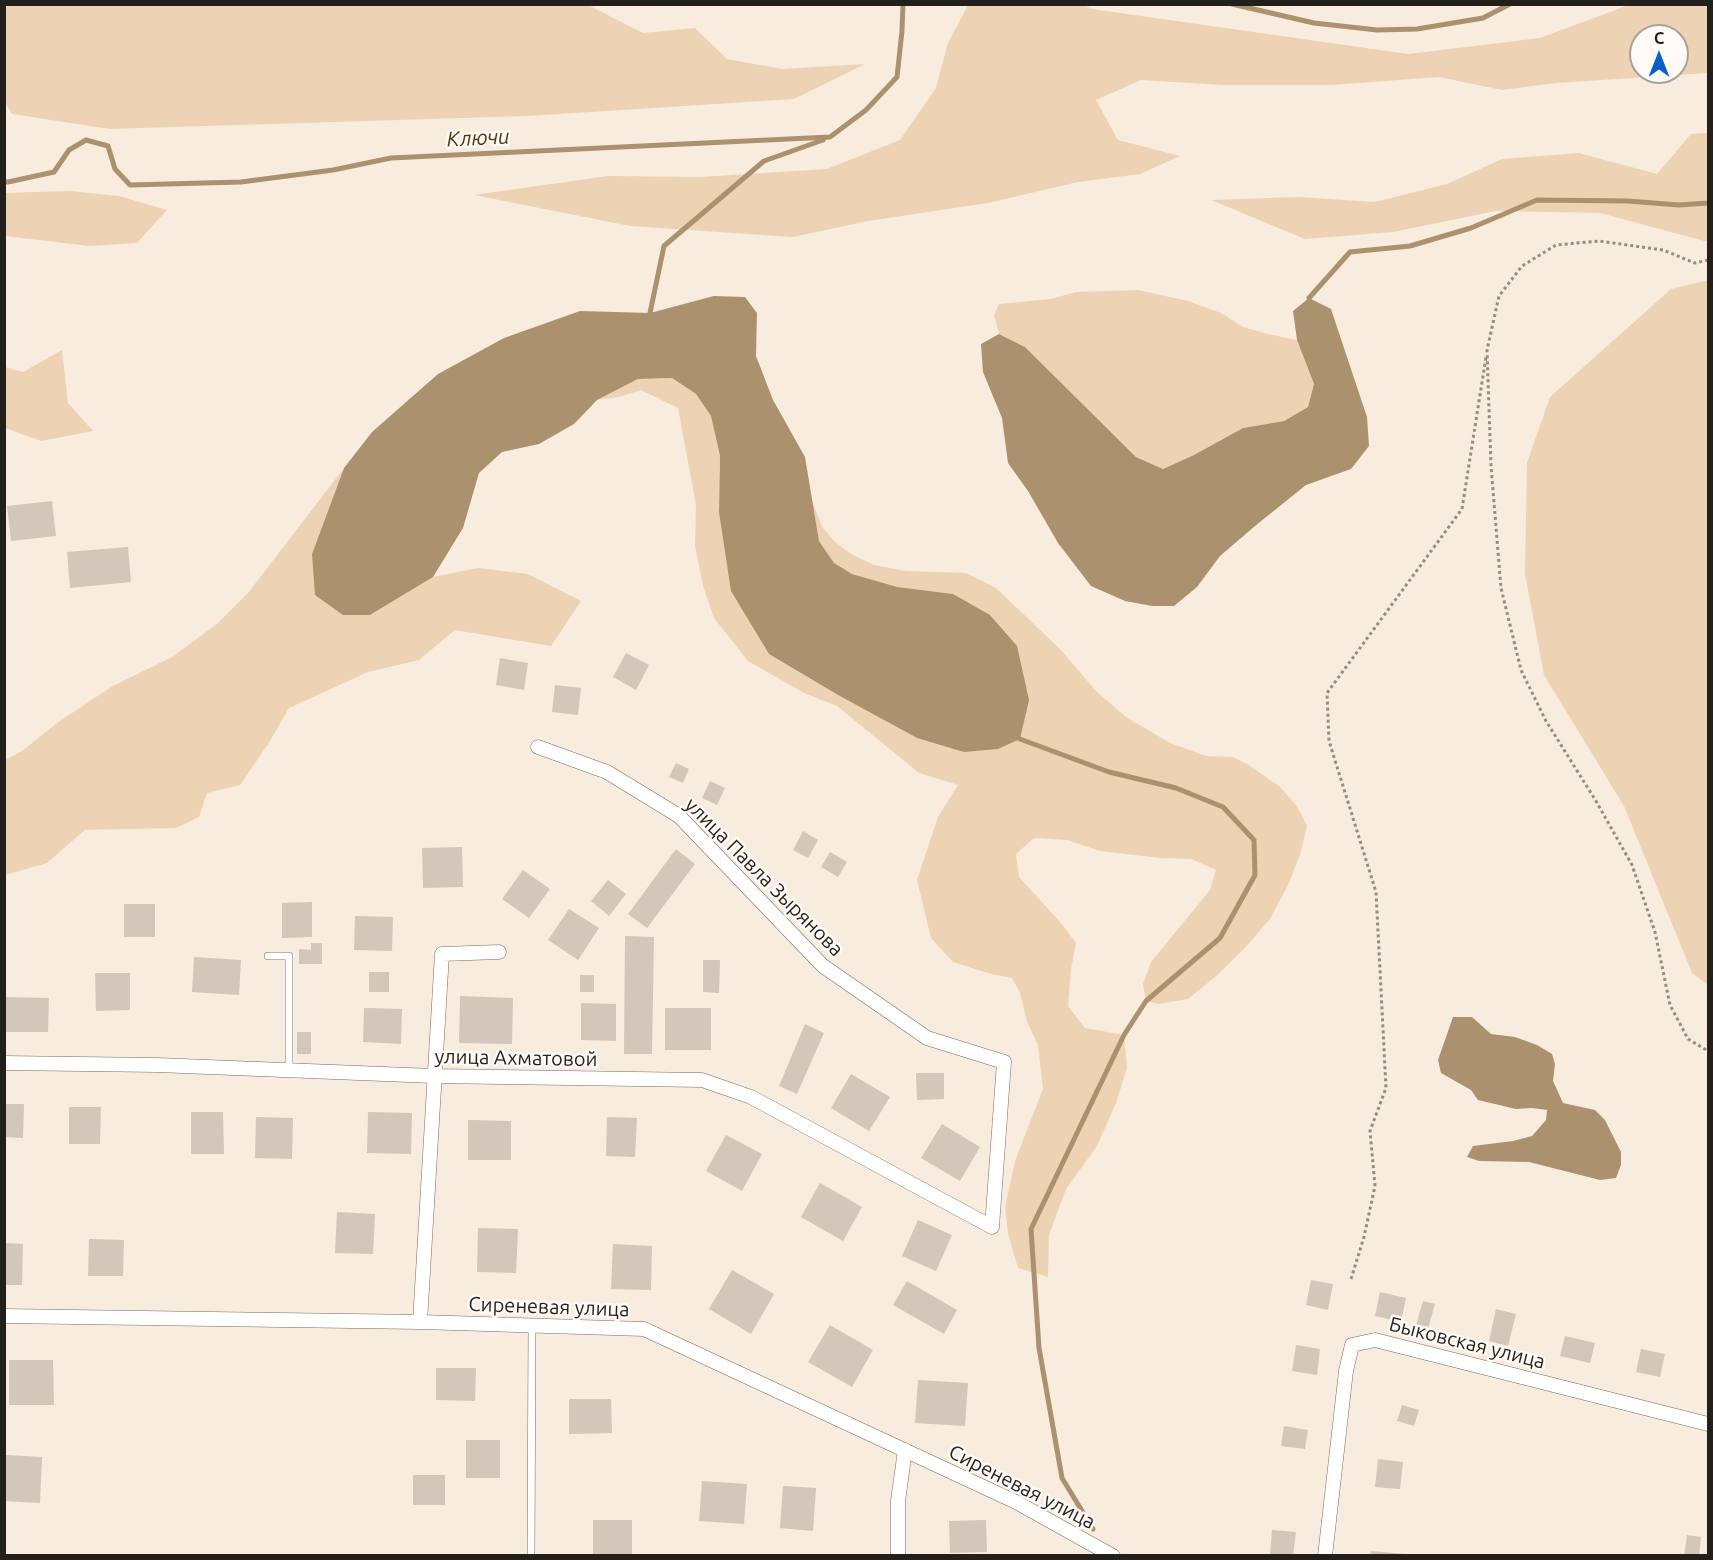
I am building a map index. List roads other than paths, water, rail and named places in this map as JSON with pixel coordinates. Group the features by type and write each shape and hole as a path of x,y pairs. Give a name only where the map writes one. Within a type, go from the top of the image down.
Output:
{"street":[{"name":"улица Павла Зырянова","path":"538,747 606,772 679,816 823,966 927,1038 1004,1062 992,1227"},
{"path":"420,1322 442,954 500,952"},
{"name":"улица Ахматовой","path":"4,1063 157,1065 434,1076 702,1080 751,1097 992,1227"},
{"name":"Сиреневая улица","path":"4,1316 420,1322 645,1329 1016,1502 1113,1556"},
{"name":"Быковская улица","path":"1325,1556 1346,1371 1352,1345 1375,1340 1708,1425"},
{"path":"898,1556 898,1501 905,1450"}],"lane":[{"path":"268,956 289,956 289,1071"},
{"path":"531,1556 532,1326"}],"waterway":[{"name":"Ключи","path":"4,182 54,172 69,150 86,140 108,146 115,169 130,185 241,182 333,170 391,158 830,137 866,110 897,77 903,4"},
{"name":"Ключи","path":"1232,4 1314,23 1377,30 1417,29 1483,18 1510,4"},
{"path":"650,313 664,246 764,161 823,140"},
{"path":"1309,298 1350,252 1410,246 1471,228 1537,200 1628,201 1679,205 1708,203"},
{"path":"1020,739 1109,772 1176,788 1223,807 1254,840 1255,875 1220,938 1146,1001 1124,1035 1031,1229 1039,1348 1062,1478 1093,1529"}]}
